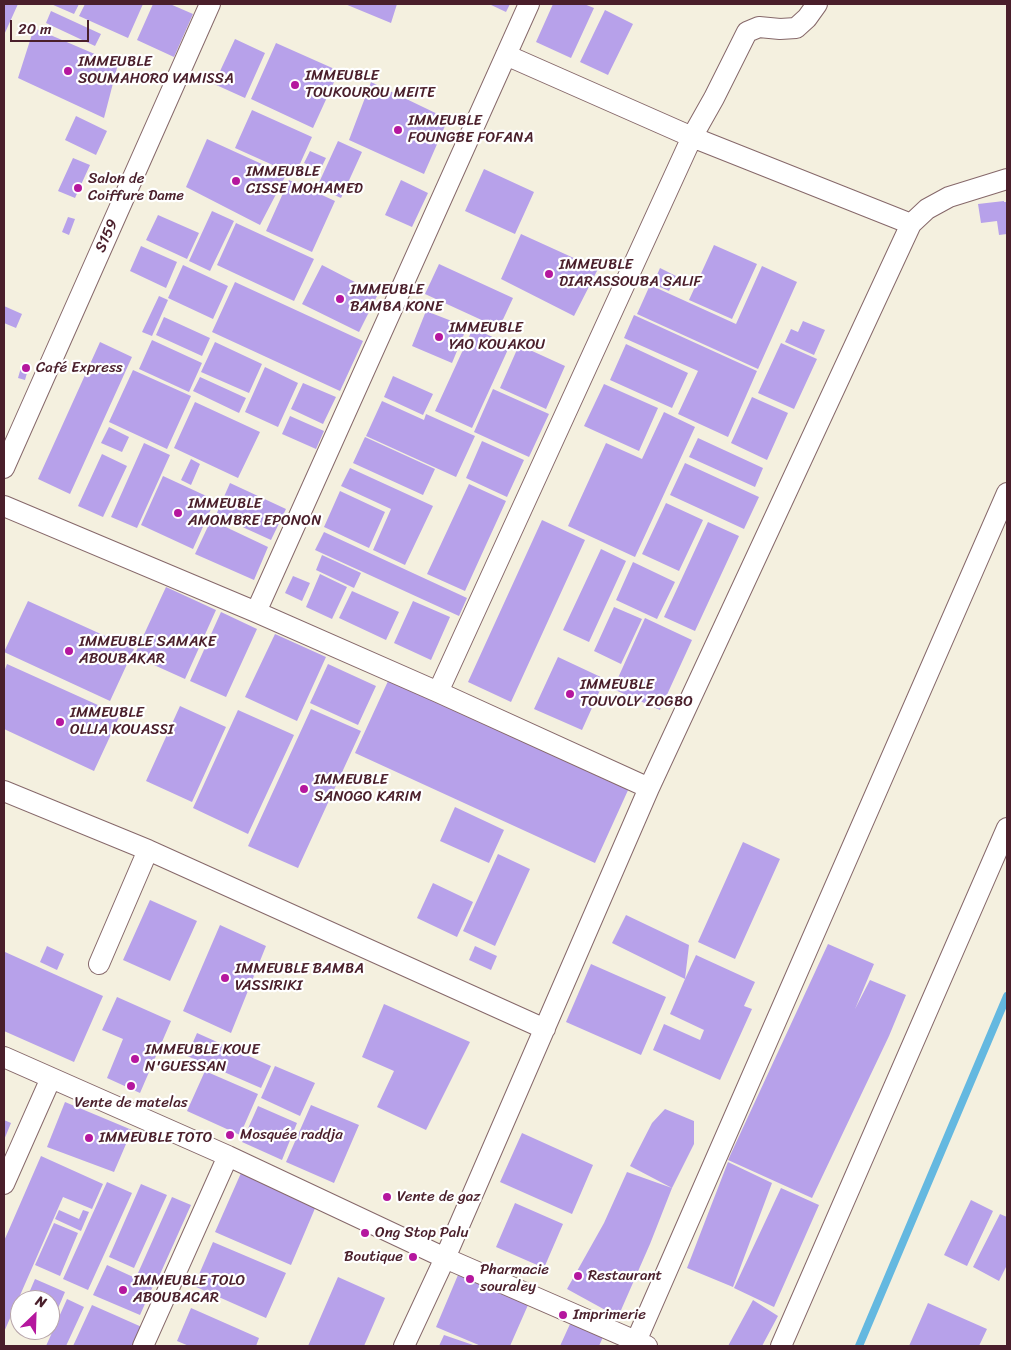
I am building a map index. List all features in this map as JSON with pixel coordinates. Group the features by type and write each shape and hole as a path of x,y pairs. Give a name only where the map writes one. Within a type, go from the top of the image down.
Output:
{"street":[{"name":"S159","path":"4,468 210,4"},
{"path":"256,612 529,4"},
{"path":"438,692 692,137 747,32 759,27 796,28 807,18 817,4"},
{"path":"506,55 692,137 910,224"},
{"path":"404,1346 445,1258 649,788 910,224 927,210 949,197 1007,179"},
{"path":"4,1057 228,1156 445,1258 640,1345 1007,493"},
{"path":"4,506 256,612 649,788"},
{"path":"4,791 148,850 545,1029"},
{"path":"781,1346 1007,828"},
{"path":"99,964 148,850"},
{"path":"4,1184 51,1078"},
{"path":"143,1346 228,1156"}],"building":[{"path":"4,4 18,4 4,35"},
{"path":"51,4 79,4 74,14"},
{"path":"85,4 143,4 128,38 79,16"},
{"path":"153,4 170,4 193,14 174,57 137,40"},
{"path":"345,4 397,4 391,23"},
{"path":"489,4 510,4 506,12"},
{"path":"553,4 584,4 594,8 571,58 536,42"},
{"path":"605,10 633,24 608,75 580,62"},
{"path":"51,11 101,34 95,46 46,23"},
{"name":"IMMEUBLE SOUMAHORO VAMISSA","path":"34,28 118,64 104,118 18,78"},
{"path":"235,39 265,53 245,98 214,84"},
{"name":"IMMEUBLE TOUKOUROU MEITE","path":"276,43 339,71 313,128 251,99"},
{"name":"IMMEUBLE FOUNGBE FOFANA","path":"371,82 448,119 424,174 349,140"},
{"path":"252,110 312,137 295,175 235,148"},
{"path":"76,116 107,131 96,155 65,140"},
{"name":"IMMEUBLE CISSE MOHAMED","path":"207,139 286,175 260,225 186,187"},
{"path":"338,141 362,152 341,198 317,187"},
{"path":"310,151 326,158 320,170 304,163"},
{"path":"73,158 90,165 75,198 58,191"},
{"path":"484,169 534,192 515,234 465,211"},
{"path":"289,180 335,201 312,252 266,231"},
{"path":"401,180 428,193 412,227 385,215"},
{"path":"1007,202 1007,234 999,235 997,221 981,223 978,204"},
{"path":"212,211 234,221 210,271 189,261"},
{"path":"158,215 199,233 187,259 146,240"},
{"path":"68,217 75,219 69,235 62,232"},
{"path":"236,223 314,259 294,301 217,265"},
{"name":"IMMEUBLE DIARASSOUBA SALIF","path":"521,234 598,269 574,316 501,279"},
{"path":"714,245 757,264 732,319 689,300"},
{"path":"141,246 177,262 166,288 130,271"},
{"path":"439,264 513,298 499,328 425,294"},
{"path":"183,265 228,286 213,319 168,298"},
{"name":"IMMEUBLE BAMBA KONE","path":"322,265 378,294 359,332 302,304"},
{"path":"762,266 797,282 758,369 637,314 650,285 736,324"},
{"path":"660,268 676,276 669,291 653,284"},
{"path":"235,282 363,341 340,391 212,332"},
{"path":"159,296 168,300 152,336 142,332"},
{"path":"4,306 22,314 16,328 4,323"},
{"name":"IMMEUBLE YAO KOUAKOU","path":"426,311 467,327 452,363 412,346"},
{"path":"634,315 757,371 728,437 678,414 698,371 624,338"},
{"path":"164,317 210,338 202,356 156,335"},
{"path":"803,321 825,330 814,355 785,342 791,329 798,332"},
{"path":"473,328 510,345 472,428 435,411"},
{"path":"152,340 202,363 189,392 139,369"},
{"path":"100,342 132,357 70,494 38,479"},
{"path":"215,342 262,364 249,393 201,372"},
{"path":"781,343 817,359 794,409 758,393"},
{"path":"626,344 688,373 672,408 610,380"},
{"path":"519,345 565,366 546,409 500,388"},
{"path":"22,364 29,366 25,380 18,378"},
{"path":"265,367 298,383 278,427 245,412"},
{"path":"133,370 191,396 167,449 109,422"},
{"path":"393,376 433,394 423,415 384,397"},
{"path":"200,377 246,398 239,413 193,391"},
{"path":"303,383 336,397 323,424 291,409"},
{"path":"604,384 658,408 639,451 584,426"},
{"path":"493,389 549,414 529,457 474,432"},
{"path":"752,397 788,413 767,460 731,443"},
{"path":"382,401 424,420 426,414 475,436 456,477 366,436"},
{"path":"195,402 260,432 238,478 174,448"},
{"path":"664,412 695,427 635,557 568,526 606,443 642,459"},
{"path":"290,416 324,431 316,449 282,434"},
{"path":"109,427 129,437 122,452 101,443"},
{"path":"365,437 435,469 423,495 353,463"},
{"path":"698,438 763,468 755,487 689,457"},
{"path":"482,441 524,460 507,497 466,478"},
{"path":"144,443 170,455 137,528 111,517"},
{"path":"102,454 127,466 103,517 78,506"},
{"path":"191,459 200,464 191,485 181,480"},
{"path":"685,463 759,497 744,529 670,495"},
{"path":"350,468 433,506 405,565 373,550 391,509 341,486"},
{"name":"IMMEUBLE AMOMBRE EPONON","path":"163,476 215,500 193,549 141,525"},
{"path":"230,483 286,509 271,540 216,515"},
{"path":"469,484 506,501 465,591 427,574"},
{"path":"340,491 385,512 369,548 324,527"},
{"path":"666,503 703,520 679,571 642,554"},
{"path":"211,520 268,547 254,580 195,554"},
{"path":"542,520 585,540 511,702 468,682"},
{"path":"708,522 739,536 695,631 664,617"},
{"path":"324,532 467,598 459,616 315,550"},
{"path":"601,549 626,561 589,642 563,630"},
{"path":"322,555 361,573 354,588 316,570"},
{"path":"633,562 675,582 657,619 616,600"},
{"path":"320,574 347,587 332,619 306,607"},
{"path":"293,576 310,583 302,601 285,593"},
{"path":"166,587 216,610 185,679 134,656"},
{"path":"352,591 399,612 386,640 339,618"},
{"name":"IMMEUBLE SAMAKE ABOUBAKAR","path":"28,601 134,649 110,701 4,652"},
{"path":"413,601 450,617 431,660 394,643"},
{"path":"614,607 642,619 621,664 594,651"},
{"path":"221,612 257,629 226,697 190,681"},
{"path":"645,618 692,640 660,710 613,689"},
{"path":"275,634 326,657 297,721 245,697"},
{"name":"IMMEUBLE TOUVOLY ZOGBO","path":"558,657 605,679 582,730 534,709"},
{"name":"IMMEUBLE OLLIA KOUASSI","path":"7,664 120,715 94,771 4,729 4,672"},
{"path":"328,664 376,686 358,725 310,703"},
{"path":"389,679 629,788 595,863 355,753"},
{"path":"180,706 226,727 192,802 146,781"},
{"name":"IMMEUBLE SANOGO KARIM","path":"311,709 361,731 298,868 248,846"},
{"path":"238,710 294,735 248,834 193,808"},
{"path":"455,807 504,830 489,863 440,841"},
{"path":"743,842 780,859 735,959 698,942"},
{"path":"498,854 530,869 495,946 463,931"},
{"path":"433,883 473,902 457,937 417,918"},
{"path":"150,900 197,921 170,981 123,960"},
{"path":"626,915 689,945 685,979 612,943"},
{"name":"IMMEUBLE BAMBA VASSIRIKI","path":"220,925 266,946 231,1033 183,1011"},
{"path":"828,944 874,964 855,1009 870,980 906,995 889,1036 812,1198 728,1160"},
{"path":"47,946 64,954 57,970 40,962"},
{"path":"475,946 497,956 491,970 469,960"},
{"path":"5,952 103,996 74,1062 4,1031"},
{"path":"696,955 755,982 744,1006 752,1009 720,1080 653,1050 664,1024 700,1040 704,1030 670,1014"},
{"path":"591,964 666,997 641,1055 566,1022"},
{"name":"IMMEUBLE KOUE N'GUESSAN","path":"117,997 171,1021 140,1093 107,1078 123,1039 102,1030"},
{"path":"384,1004 470,1042 426,1130 377,1107 394,1071 362,1057"},
{"path":"197,1033 271,1066 261,1088 187,1056"},
{"path":"275,1066 315,1083 300,1116 261,1098"},
{"path":"205,1071 258,1094 240,1135 187,1111"},
{"name":"IMMEUBLE TOTO","path":"65,1102 132,1130 114,1172 47,1147"},
{"path":"311,1105 359,1125 334,1183 286,1162"},
{"path":"258,1106 297,1123 282,1160 242,1142"},
{"path":"665,1109 694,1121 694,1144 672,1188 630,1166 652,1123"},
{"path":"4,1120 11,1123 4,1140"},
{"path":"522,1133 593,1165 572,1214 500,1182"},
{"path":"41,1156 103,1184 92,1209 63,1197 22,1290 10,1290 10,1318 4,1332 4,1241"},
{"path":"728,1162 772,1183 733,1287 687,1268"},
{"path":"627,1172 672,1188 618,1317 567,1289 604,1223"},
{"path":"241,1173 316,1206 291,1265 215,1232"},
{"path":"107,1182 132,1193 88,1290 63,1279"},
{"path":"141,1184 167,1195 134,1268 109,1257"},
{"path":"781,1188 819,1205 774,1307 734,1288"},
{"path":"172,1197 191,1205 157,1281 138,1273"},
{"path":"971,1200 993,1211 967,1266 944,1255"},
{"path":"515,1203 563,1224 544,1268 496,1247"},
{"path":"59,1210 79,1219 83,1210 89,1212 81,1231 55,1219"},
{"path":"1000,1214 1007,1217 1007,1265 999,1281 973,1267"},
{"path":"54,1223 78,1233 60,1276 35,1265"},
{"path":"213,1242 286,1273 266,1318 194,1286"},
{"name":"IMMEUBLE TOLO ABOUBACAR","path":"107,1265 153,1286 140,1315 93,1295"},
{"path":"458,1275 528,1305 510,1346 481,1346 436,1327"},
{"path":"338,1277 385,1298 364,1346 308,1346"},
{"path":"35,1279 65,1292 60,1304 60,1290 30,1290"},
{"path":"67,1299 84,1307 66,1346 46,1346 49,1340 60,1340 60,1315"},
{"path":"753,1300 778,1316 762,1346 728,1346"},
{"path":"928,1303 987,1329 979,1346 909,1346"},
{"path":"92,1305 144,1328 136,1346 73,1346"},
{"path":"191,1308 259,1338 256,1346 189,1346 177,1341"},
{"path":"570,1324 603,1337 599,1346 560,1346"},
{"path":"444,1335 476,1346 439,1346"}],"waterway":[{"path":"859,1346 1007,996"}],"place":[{"name":"IMMEUBLE SOUMAHORO VAMISSA","path":"68,71"},
{"name":"IMMEUBLE TOUKOUROU MEITE","path":"295,85"},
{"name":"IMMEUBLE FOUNGBE FOFANA","path":"398,130"},
{"name":"IMMEUBLE CISSE MOHAMED","path":"236,181"},
{"name":"Salon de Coiffure Dame","path":"78,188"},
{"name":"IMMEUBLE DIARASSOUBA SALIF","path":"549,274"},
{"name":"IMMEUBLE BAMBA KONE","path":"340,299"},
{"name":"IMMEUBLE YAO KOUAKOU","path":"439,337"},
{"name":"Café Express","path":"26,368"},
{"name":"IMMEUBLE AMOMBRE EPONON","path":"178,513"},
{"name":"IMMEUBLE SAMAKE ABOUBAKAR","path":"69,651"},
{"name":"IMMEUBLE TOUVOLY ZOGBO","path":"570,694"},
{"name":"IMMEUBLE OLLIA KOUASSI","path":"60,722"},
{"name":"IMMEUBLE SANOGO KARIM","path":"304,789"},
{"name":"IMMEUBLE BAMBA VASSIRIKI","path":"225,978"},
{"name":"IMMEUBLE KOUE N'GUESSAN","path":"135,1059"},
{"name":"Vente de matelas","path":"131,1086"},
{"name":"Mosquée raddja","path":"230,1135"},
{"name":"IMMEUBLE TOTO","path":"89,1138"},
{"name":"Vente de gaz","path":"387,1197"},
{"name":"Ong Stop Palu","path":"365,1233"},
{"name":"Boutique","path":"413,1257"},
{"name":"Restaurant","path":"578,1276"},
{"name":"Pharmacie souraley","path":"470,1279"},
{"name":"IMMEUBLE TOLO ABOUBACAR","path":"123,1290"},
{"name":"Imprimerie","path":"563,1315"}]}
